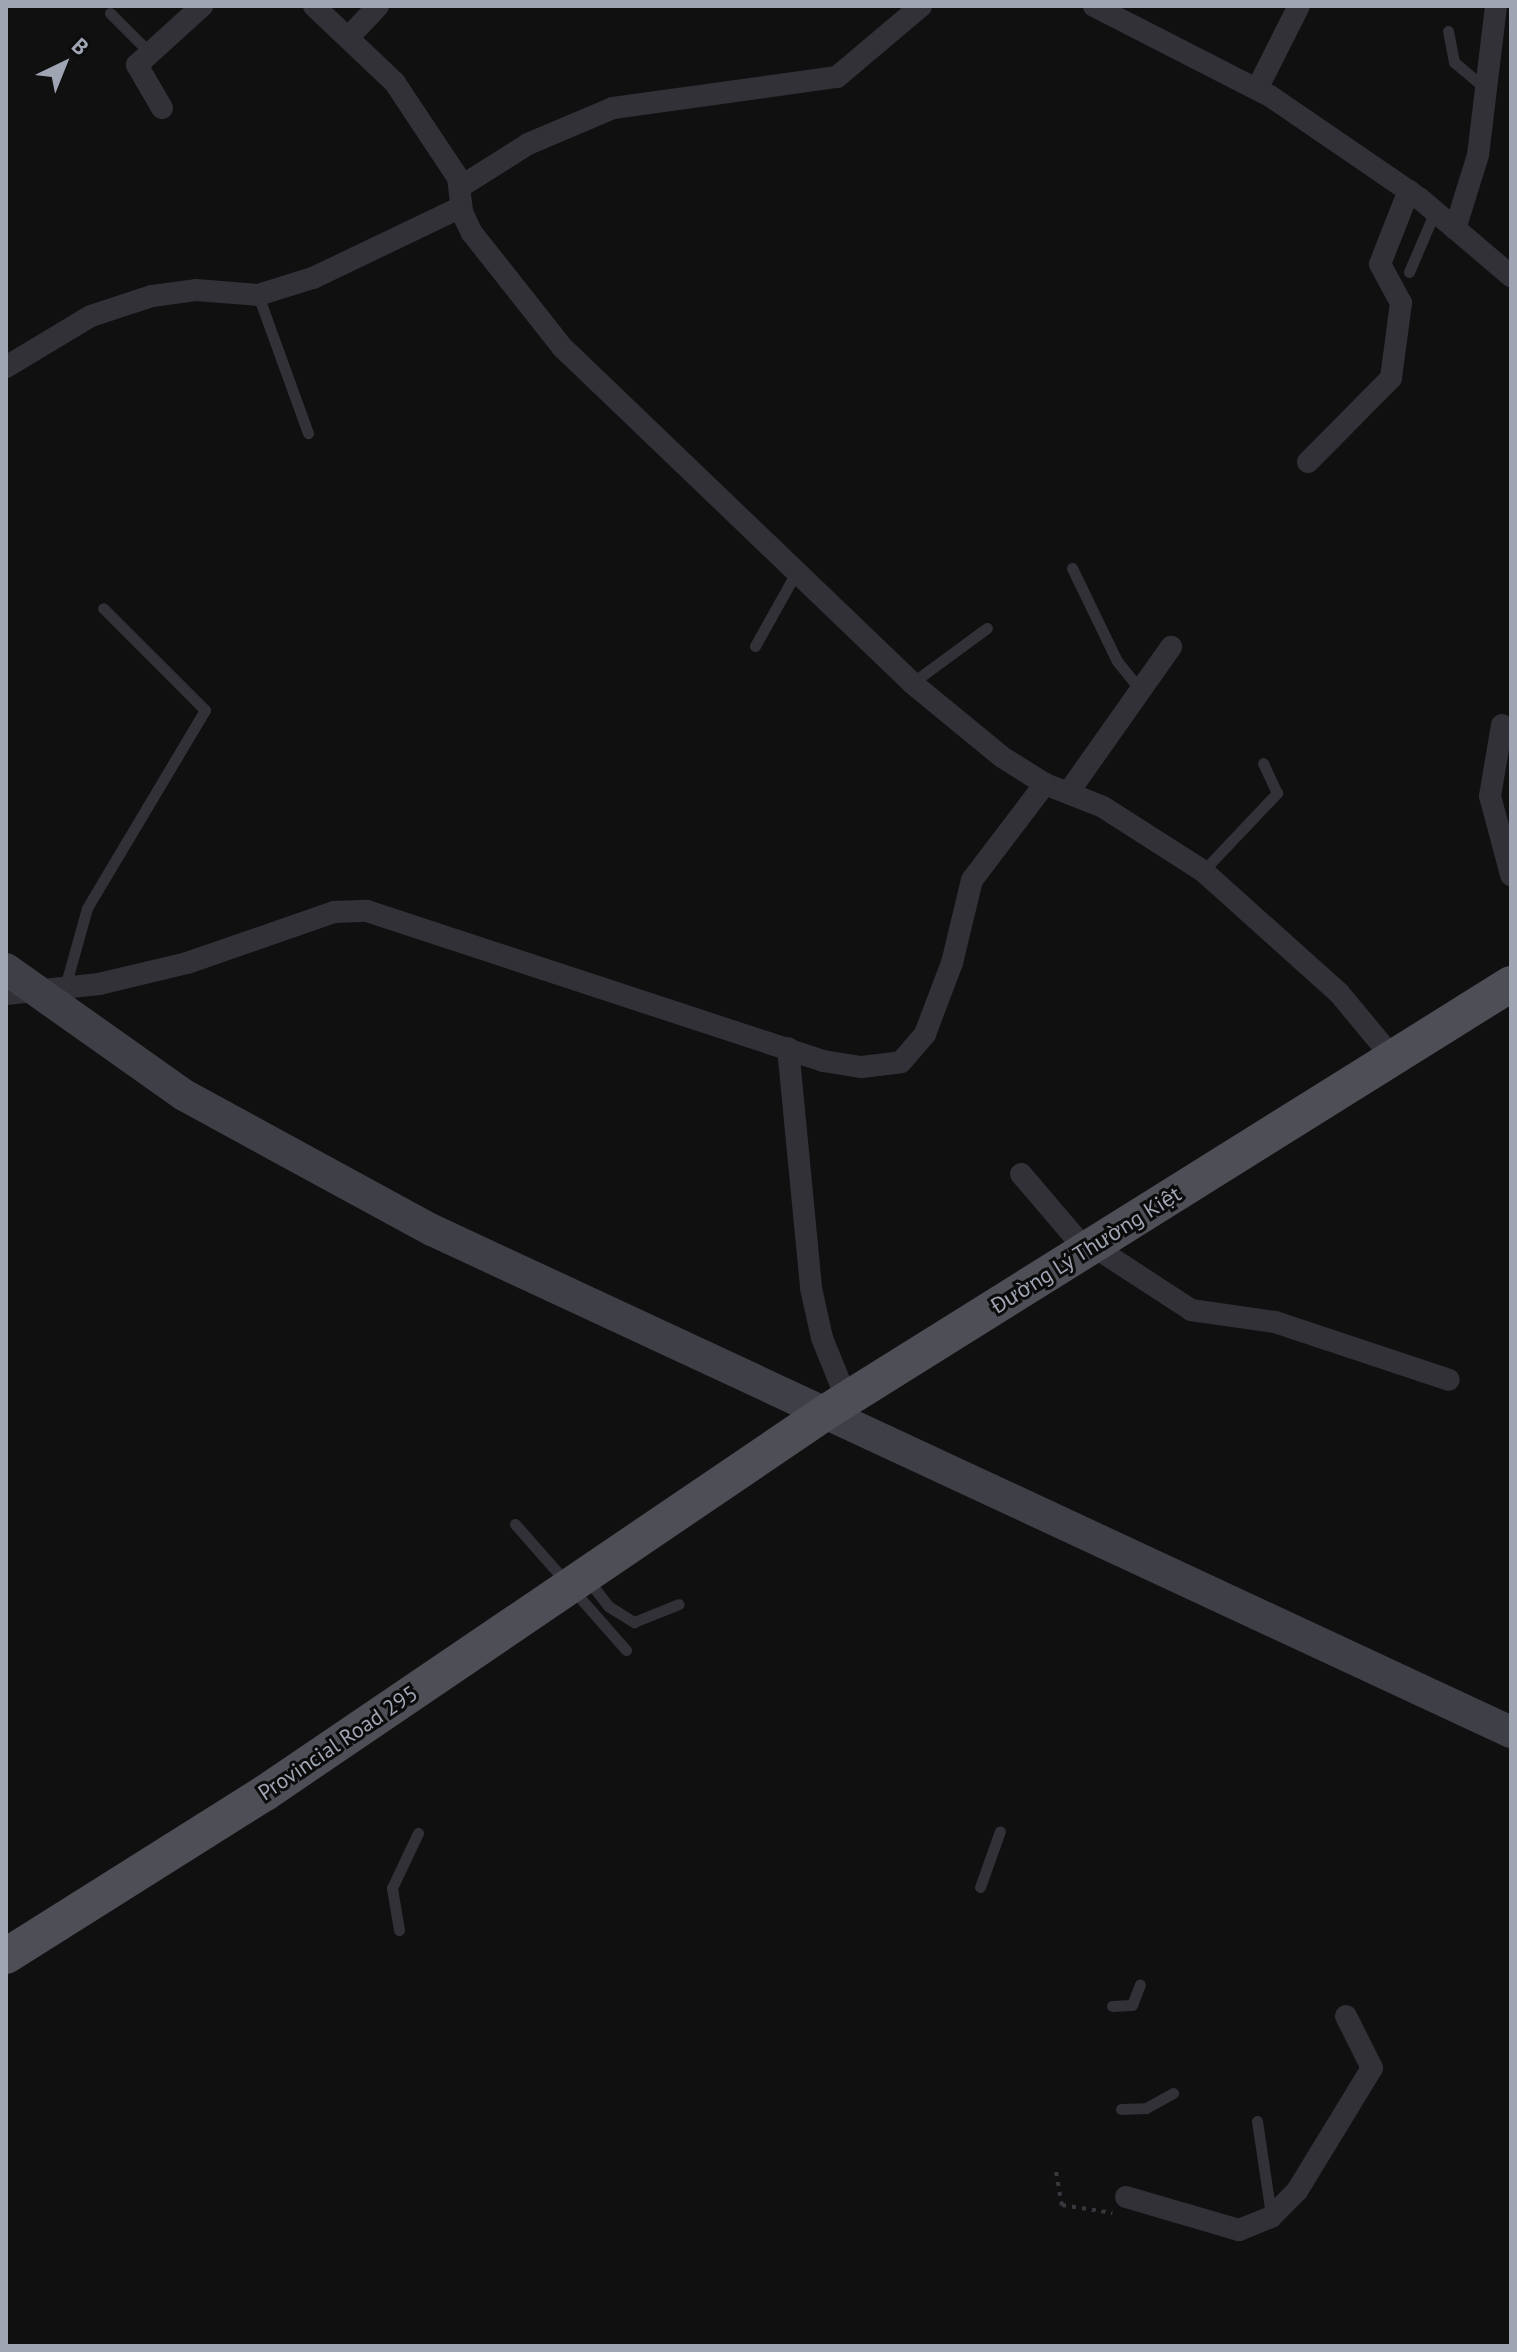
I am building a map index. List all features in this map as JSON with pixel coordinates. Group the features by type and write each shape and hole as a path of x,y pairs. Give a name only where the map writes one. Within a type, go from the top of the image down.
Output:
{"main road":[{"name":"Đường Lý Thường Kiệt","path":"664,1521 835,1407 1511,984"},
{"name":"Provincial Road 295","path":"6,1956 265,1793 664,1521"}],"street":[{"path":"162,108 137,65 147,50 202,6"},
{"path":"314,6 395,83 460,197 472,233 562,347 912,683 1045,784 1103,807 1203,871 1339,993 1393,1058"},
{"path":"348,38 378,6"},
{"path":"6,367 91,316 152,296 196,290 258,295 313,278 460,197 528,144 613,108 837,77 921,6"},
{"path":"1094,6 1257,89 1409,190 1511,276"},
{"path":"1257,89 1299,6"},
{"path":"1455,229 1478,155 1496,6"},
{"path":"1308,462 1391,378 1401,303 1380,264 1409,190"},
{"path":"1068,793 1171,647"},
{"path":"1502,725 1490,796 1511,875"},
{"path":"36,992 187,963 334,912 367,911 788,1048 862,1067 901,1062 915,1050 952,963 972,880 1045,784"},
{"path":"6,969 184,1095 288,1155 432,1230 835,1407 1511,1732"},
{"path":"788,1048 811,1288 835,1407"},
{"path":"1021,1174 1089,1248 1191,1310 1275,1322 1449,1380"},
{"path":"1127,2206 1239,2230 1271,2217 1297,2191 1372,2068 1346,2016"}],"lane":[{"path":"110,13 147,50"},
{"path":"1448,31 1454,62 1485,88"},
{"path":"1409,272 1435,211"},
{"path":"258,295 308,433"},
{"path":"1072,568 1117,661 1140,689"},
{"path":"755,646 797,571"},
{"path":"36,992 205,710 103,608"},
{"path":"912,683 987,628"},
{"path":"1203,871 1277,793 1263,763"},
{"path":"515,1524 577,1581 634,1622 679,1604"},
{"path":"577,1581 626,1650"},
{"path":"980,1887 1000,1831"},
{"path":"399,1930 392,1888 418,1833"},
{"path":"1112,2006 1132,2005 1140,1984"},
{"path":"1121,2109 1146,2108 1173,2093"},
{"path":"1257,2121 1271,2217"}],"path":[{"path":"1056,2172 1062,2205 1127,2206"}]}
